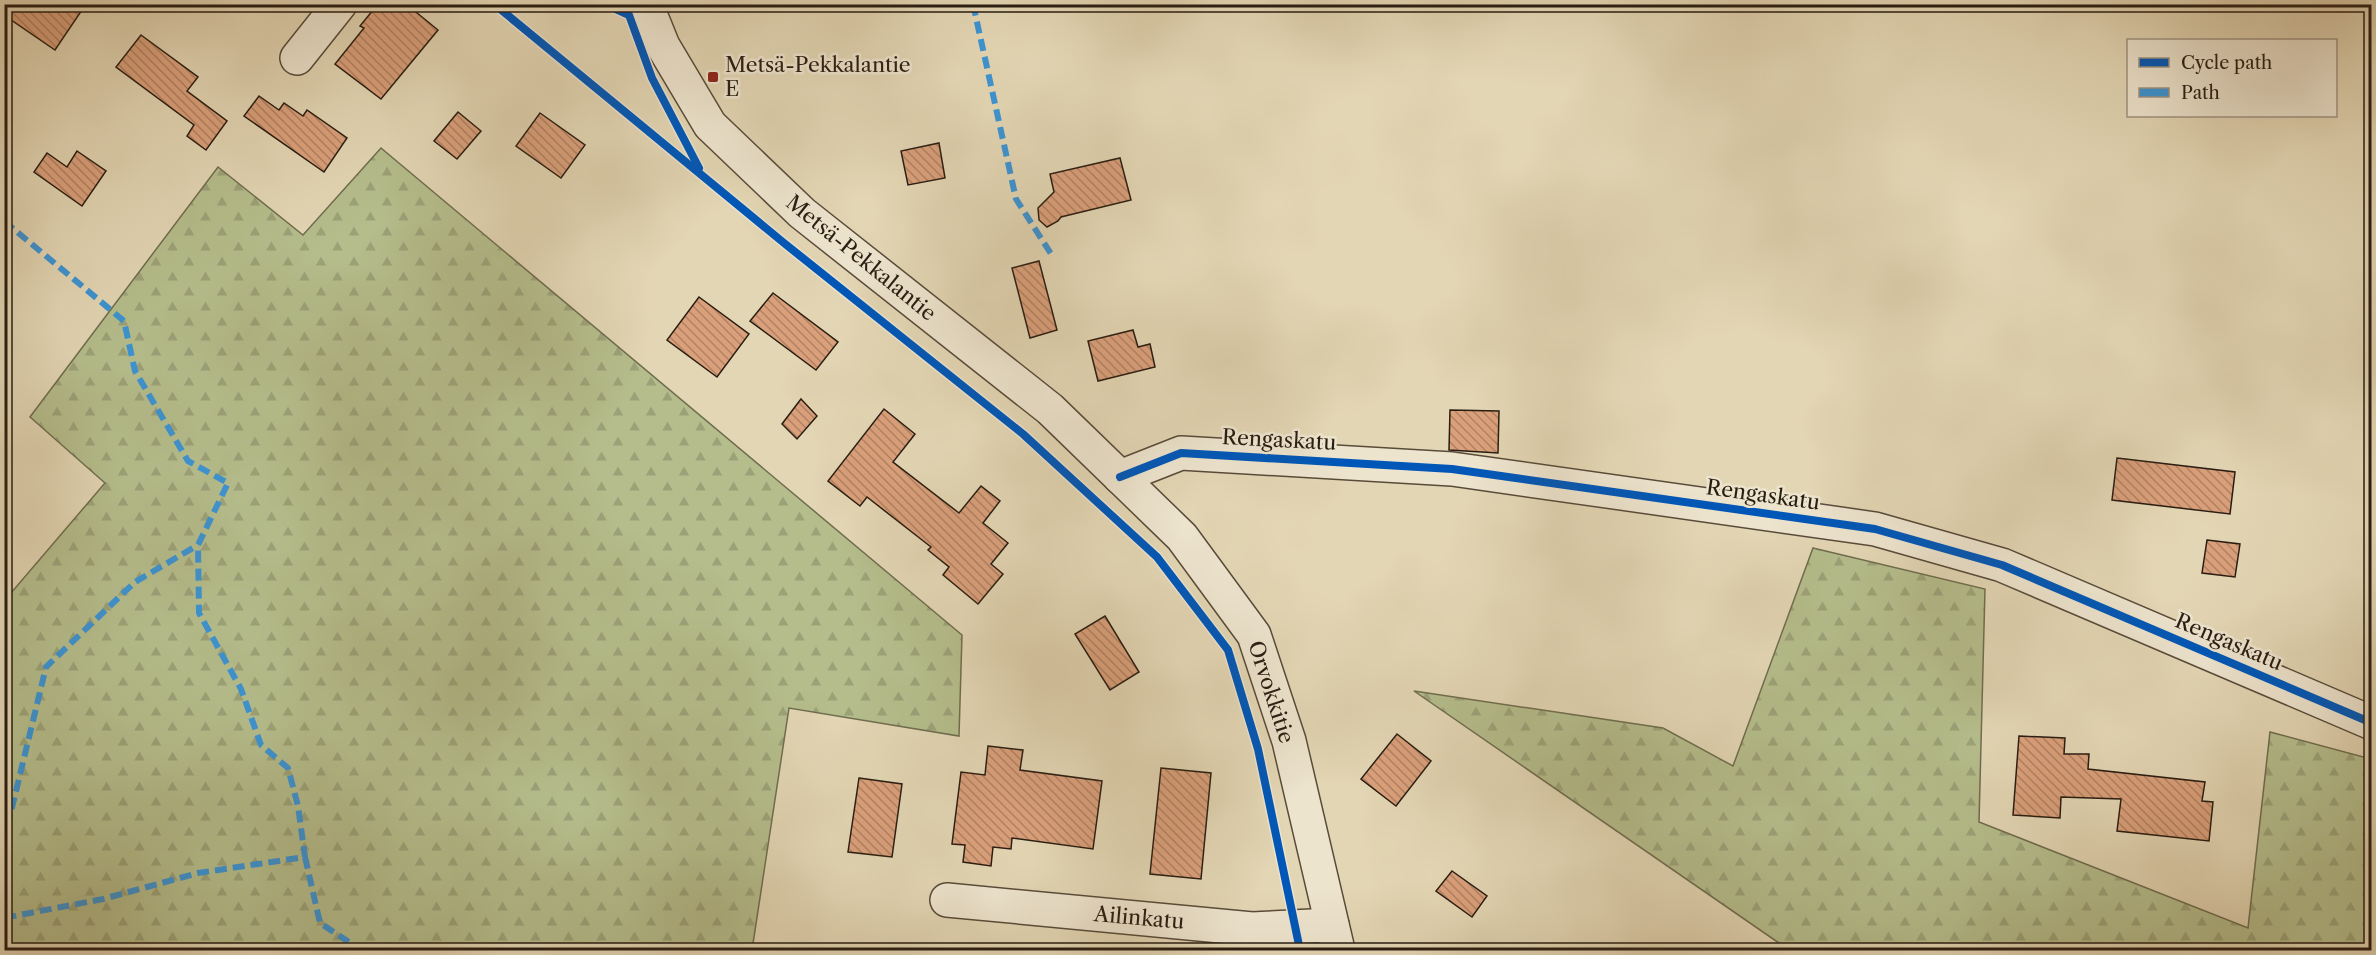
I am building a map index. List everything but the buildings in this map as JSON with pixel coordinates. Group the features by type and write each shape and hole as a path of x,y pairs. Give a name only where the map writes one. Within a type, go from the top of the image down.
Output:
{"street":[{"path":"297,58 340,4"},
{"name":"Metsä-Pekkalantie","path":"646,4 663,46 710,125 802,213 1050,409 1120,477"},
{"name":"Rengaskatu","path":"1120,477 1181,453 1452,469 1875,530 2002,565 2372,723"},
{"name":"Orvokkitie","path":"1120,477 1182,537 1254,635 1289,741 1335,938"},
{"name":"Ailinkatu","path":"947,900 1335,938"}],"green space":[{"path":"381,148 962,635 959,736 789,708 752,950 5,950 5,600 105,483 30,417 218,167 303,235"},
{"path":"1813,548 1985,589 1979,822 2248,928 2270,732 2371,759 2371,950 1789,950 1414,691 1663,728 1733,766"}],"marked path":[{"path":"973,4 1016,199 1053,257"},
{"path":"4,221 124,321 135,371 188,461 228,483 198,545 199,613 241,689 261,745 288,768 298,806 305,857 198,873 103,899 4,918"},
{"path":"4,825 10,816 46,667 135,582 198,545"},
{"path":"305,857 320,923 361,950"}],"cycle path":[{"path":"494,4 784,243 1023,434 1157,557 1228,650 1258,749 1300,950"},
{"path":"539,4 567,7 609,6 629,15 652,78 699,168"},
{"path":"1120,477 1181,453 1452,469 1875,529 2002,565 2372,723"}],"place":[{"name":"Metsä-Pekkalantie E","path":"713,77"}]}
